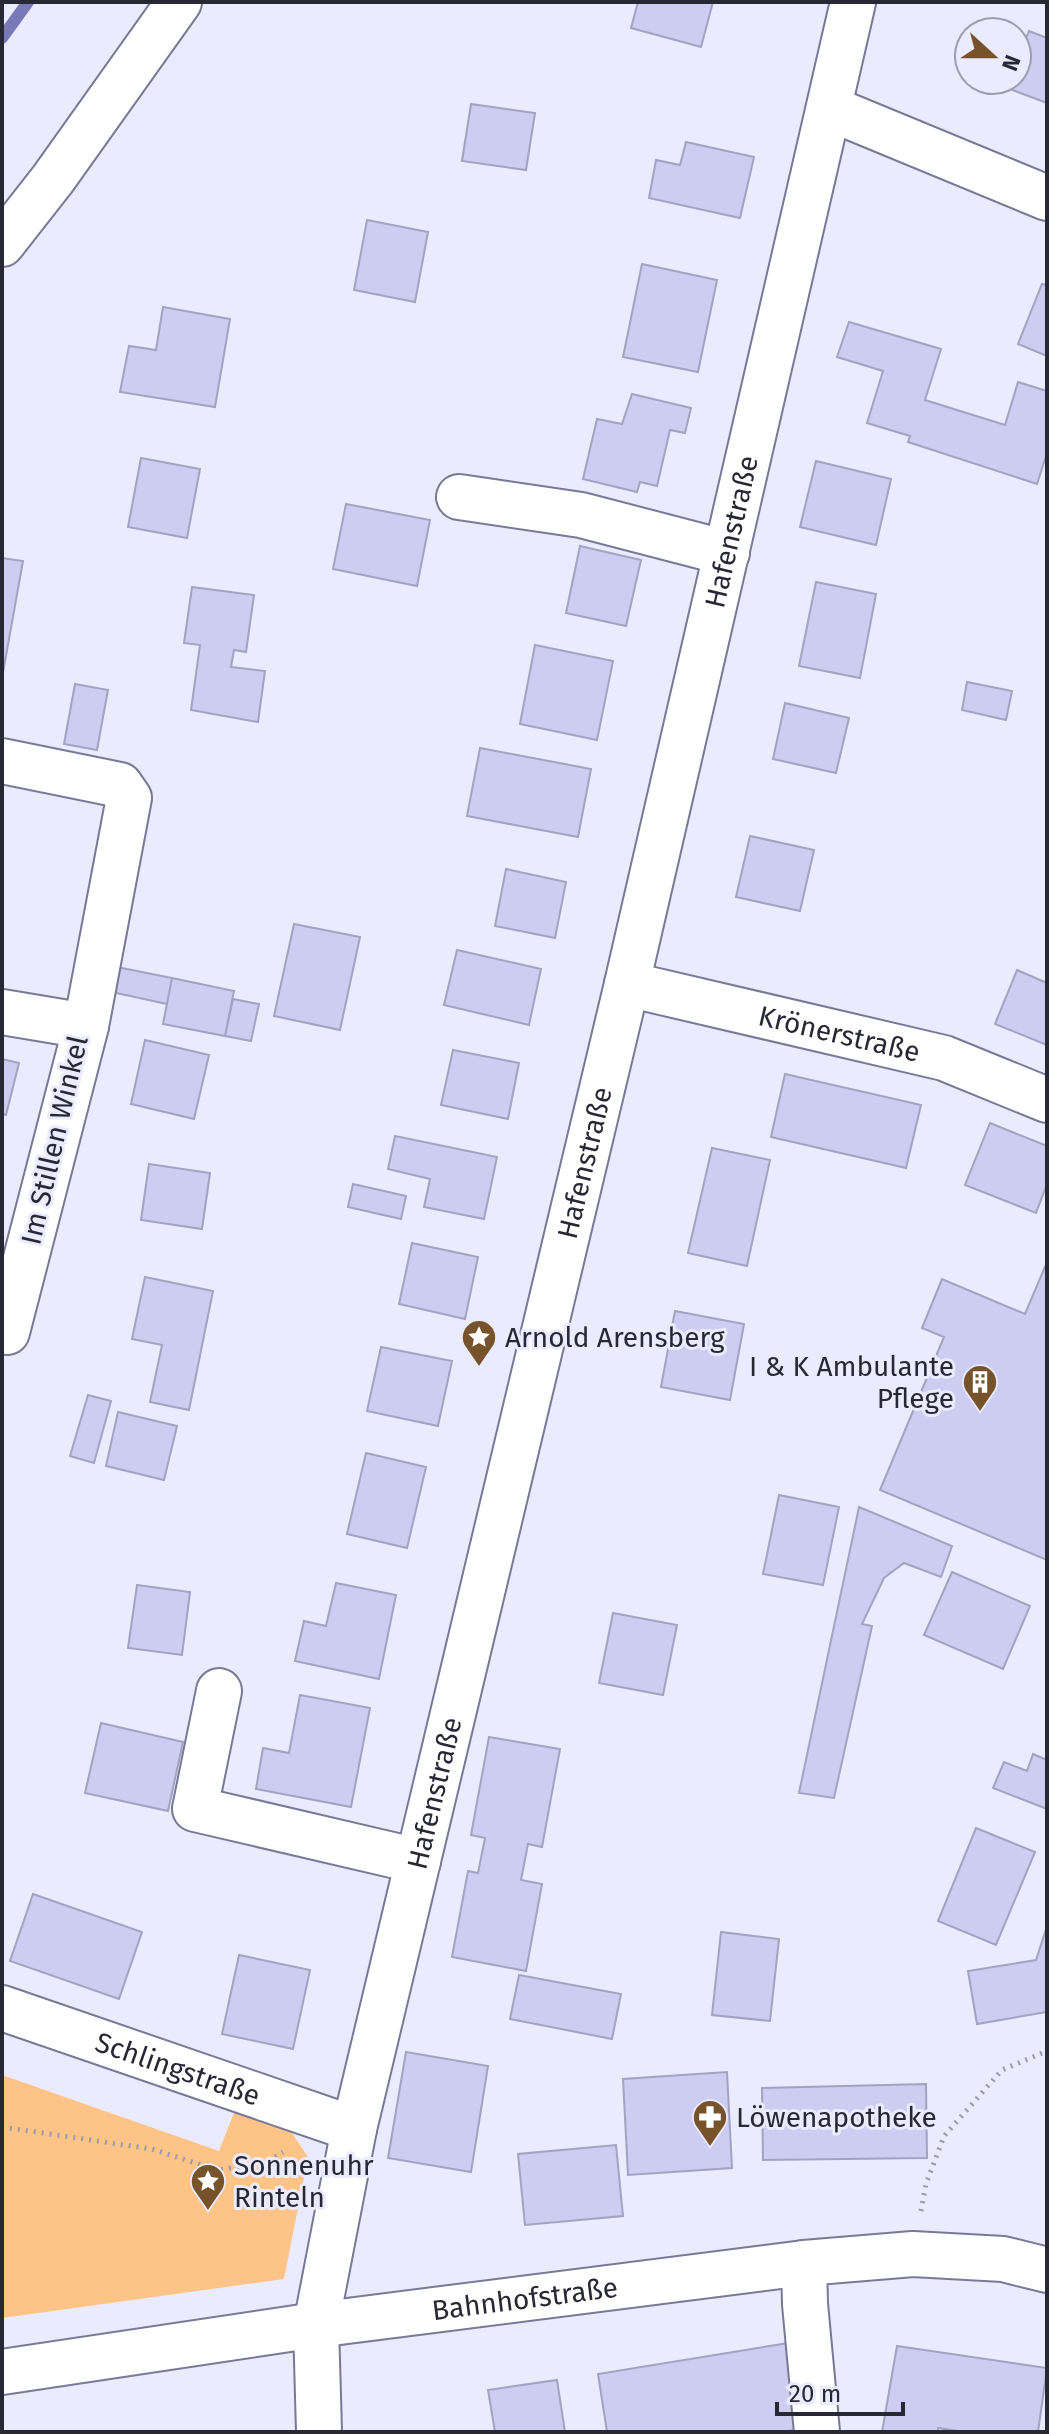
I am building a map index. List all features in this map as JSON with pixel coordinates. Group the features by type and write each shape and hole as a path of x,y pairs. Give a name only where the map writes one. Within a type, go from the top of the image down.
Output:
{"street":[{"path":"2,244 53,179 179,2"},
{"name":"Hafenstraße","path":"319,2432 316,2325 343,2126 418,1861 627,984 853,2"},
{"path":"829,108 1047,198"},
{"path":"459,497 581,515 727,553"},
{"path":"2,761 120,785 129,798 86,1026"},
{"name":"Krönerstraße","path":"627,984 944,1058 1047,1100"},
{"name":"Im Stillen Winkel","path":"2,1012 86,1026 7,1332"},
{"path":"219,1691 195,1809 418,1861"},
{"name":"Schlingstraße","path":"2,2008 343,2126"},
{"name":"Bahnhofstraße","path":"2,2372 316,2325 804,2263 913,2254 1003,2259 1047,2270"},
{"path":"804,2263 817,2432"}],"path":[{"path":"913,2254 926,2184 944,2136 1002,2070 1047,2051"},
{"path":"2,2127 152,2149 217,2170 264,2163 343,2126"}],"shaded area":[{"path":"2,2075 219,2151 239,2100 290,2130 308,2157 284,2279 2,2318"}],"building":[{"path":"638,2 713,2 701,47 631,28"},
{"path":"1033,33 1047,38 1047,103 1028,96 1033,96"},
{"path":"471,104 535,113 526,170 462,161"},
{"path":"686,142 754,157 740,218 649,198 656,160 680,165"},
{"path":"367,220 428,232 415,302 354,290"},
{"path":"642,264 717,280 698,372 623,357"},
{"path":"1042,284 1047,285 1047,356 1018,344"},
{"path":"163,307 230,319 215,407 120,392 129,346 156,350"},
{"path":"849,322 941,349 925,400 1005,425 1018,382 1047,391 1047,453 1037,484 908,442 910,436 867,423 883,371 837,357"},
{"path":"632,394 691,408 685,433 670,430 657,486 640,482 637,492 583,479 597,419 622,424"},
{"path":"141,458 200,469 187,538 128,527"},
{"path":"816,461 891,479 876,545 800,527"},
{"path":"346,504 430,520 417,586 333,569"},
{"path":"580,546 641,560 626,626 566,613"},
{"path":"2,558 23,561 2,678"},
{"path":"816,582 876,594 860,678 799,666"},
{"path":"192,587 254,595 246,652 234,650 231,667 265,671 258,722 191,710 200,645 184,643"},
{"path":"535,645 613,661 597,740 520,724"},
{"path":"967,682 1012,691 1006,720 962,710"},
{"path":"75,684 108,690 97,750 64,744"},
{"path":"785,703 849,718 836,773 773,759"},
{"path":"480,748 591,769 578,837 467,816"},
{"path":"750,836 814,850 800,911 736,897"},
{"path":"506,869 566,882 555,938 495,926"},
{"path":"294,924 360,937 340,1030 274,1016"},
{"path":"457,950 541,969 529,1025 444,1005"},
{"path":"112,966 172,978 167,1004 107,991"},
{"path":"1017,970 1047,983 1047,1045 995,1024"},
{"path":"172,978 234,991 225,1036 163,1024"},
{"path":"233,999 259,1004 251,1041 225,1036"},
{"path":"145,1040 209,1055 194,1119 131,1104"},
{"path":"453,1050 519,1063 508,1119 441,1105"},
{"path":"2,1059 19,1063 6,1115 2,1114"},
{"path":"785,1074 921,1105 906,1168 771,1137"},
{"path":"990,1123 1047,1146 1047,1184 1036,1213 965,1185"},
{"path":"395,1136 497,1157 484,1219 424,1207 430,1179 388,1169"},
{"path":"712,1148 770,1160 747,1266 688,1253"},
{"path":"149,1164 210,1173 202,1229 141,1220"},
{"path":"353,1184 406,1196 401,1219 348,1207"},
{"path":"412,1243 478,1257 465,1319 399,1304"},
{"name":"I & K Ambulante Pflege","path":"1047,1262 1047,1560 880,1490 944,1337 922,1328 942,1279 1025,1314"},
{"path":"145,1277 213,1291 189,1410 150,1402 162,1345 132,1339"},
{"path":"675,1311 744,1324 730,1400 661,1387"},
{"path":"381,1347 452,1361 438,1426 367,1411"},
{"path":"88,1395 111,1401 94,1463 70,1456"},
{"path":"118,1412 177,1426 164,1480 106,1466"},
{"path":"366,1453 426,1467 407,1548 347,1534"},
{"path":"779,1495 839,1507 823,1585 763,1574"},
{"path":"859,1507 952,1546 941,1577 904,1563 884,1578 862,1624 872,1626 834,1798 799,1793"},
{"path":"952,1572 1030,1606 1003,1669 924,1635"},
{"path":"336,1583 396,1595 379,1679 295,1661 304,1621 326,1626"},
{"path":"137,1585 190,1592 182,1655 128,1648"},
{"path":"613,1613 677,1625 663,1695 599,1683"},
{"path":"300,1695 370,1708 351,1807 256,1789 263,1748 289,1753"},
{"path":"101,1723 183,1742 168,1811 85,1793"},
{"path":"489,1737 560,1749 542,1847 528,1844 521,1880 542,1884 526,1971 452,1957 468,1871 478,1873 485,1838 471,1835"},
{"path":"1033,1754 1047,1760 1047,1809 993,1788 1004,1762 1027,1771"},
{"path":"976,1828 1035,1852 996,1945 938,1921"},
{"path":"33,1894 142,1932 119,1999 10,1961"},
{"path":"1047,1926 1047,2012 977,2024 968,1971 1036,1960"},
{"path":"721,1932 779,1939 770,2021 712,2015"},
{"path":"239,1955 310,1970 293,2049 222,2034"},
{"path":"519,1975 621,1994 612,2039 510,2019"},
{"path":"406,2052 488,2066 471,2172 388,2158"},
{"path":"727,2072 732,2168 628,2175 623,2079"},
{"path":"926,2084 927,2158 763,2160 762,2088"},
{"path":"616,2145 623,2216 525,2225 518,2154"},
{"path":"795,2342 809,2428 781,2432 607,2432 598,2374"},
{"path":"897,2346 1047,2368 1038,2432 964,2432 938,2428 938,2432 882,2432"},
{"path":"557,2380 565,2432 495,2432 488,2390"}],"waterway":[{"path":"2,38 28,2"}],"place":[{"name":"Arnold Arensberg","path":"479,1368"},
{"name":"I & K Ambulante Pflege","path":"980,1413"},
{"name":"Löwenapotheke","path":"710,2148"},
{"name":"Sonnenuhr Rinteln","path":"208,2212"}]}
